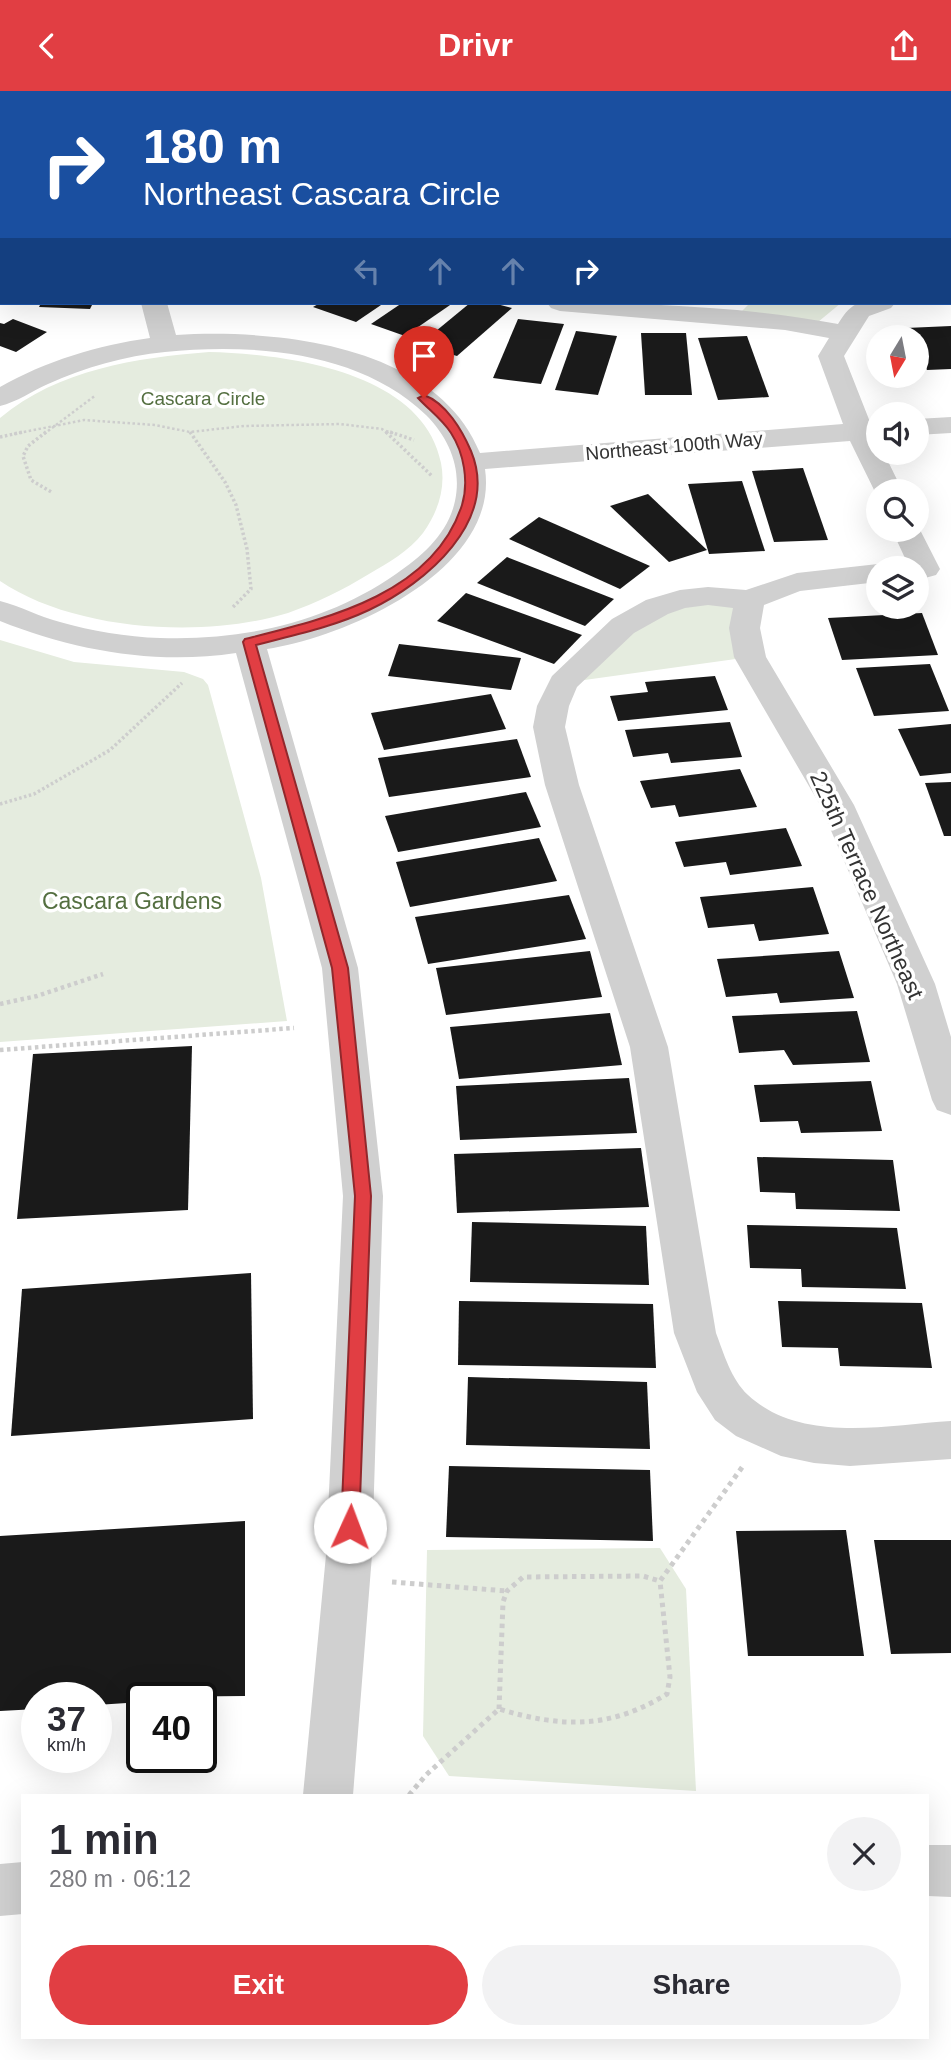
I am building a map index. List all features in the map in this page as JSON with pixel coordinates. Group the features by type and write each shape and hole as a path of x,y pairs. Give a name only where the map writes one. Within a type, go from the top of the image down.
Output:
{"street":[{"path":"155,305 165,344"},
{"path":"584,305 785,322 844,333"},
{"path":"866,425 831,356 859,311 876,305"},
{"path":"0,398 59,369 103,356 165,344 246,342 292,347 336,356 375,370 410,388 438,409 458,434 469,462 471,493 461,524 440,555 407,583 365,608 314,627 239,626 196,647 135,646 79,638 27,623 0,610"},
{"path":"929,426 951,425"},
{"name":"Northeast 100th Way","path":"469,462 866,431"},
{"path":"915,542 931,568"},
{"path":"866,574 806,580 774,587 751,600 708,596 657,607 624,626 563,683 553,706 549,727 562,785 649,1047 695,1333 712,1379 731,1407 752,1423 775,1434 814,1444 850,1447 951,1440"},
{"name":"225th Terrace Northeast","path":"751,600 744,616 744,636 750,657 837,805 916,984 951,1100"},
{"path":"239,626 340,968 363,1196 346,1580 328,1794"},
{"path":"929,1871 951,1871"},
{"path":"0,1890 21,1888"}],"path":[{"path":"53,493 36,487 29,479 23,456 28,446 103,391"},
{"path":"0,437 84,420 155,425 190,432 244,426 340,424 382,429 426,472 442,478"},
{"path":"190,432 232,496 248,545 252,565 251,589 237,605 239,626"},
{"path":"0,804 34,794 110,750 188,678"},
{"path":"0,1004 37,996 103,974"},
{"path":"0,1050 294,1028"},
{"path":"499,1709 526,1719 579,1723 611,1721 649,1707 667,1693 670,1677 660,1581 775,1434"},
{"path":"411,1794 426,1775 499,1709 503,1602 506,1591 523,1577 643,1576 660,1581"},
{"path":"346,1580 506,1591"}],"green space":[{"path":"748,305 839,305 818,322 742,311"},
{"name":"Cascara Circle","path":"209,352 275,357 311,364 347,374 380,388 408,407 429,432 441,463 442,482 437,508 423,533 405,551 383,565 309,605 255,621 218,626 140,625 101,620 64,611 30,598 0,581 0,418 23,401 73,377 126,363"},
{"path":"751,600 750,657 563,683 657,607"},
{"name":"Cascara Gardens","path":"0,640 74,662 184,672 203,679 208,685 261,878 287,1021 0,1042"},
{"path":"660,1548 686,1589 696,1791 449,1776 423,1736 427,1550"}],"building":[{"path":"40,305 92,305 90,309 39,307"},
{"path":"316,305 381,305 356,322 313,307"},
{"path":"399,305 450,305 405,336 371,324"},
{"path":"468,305 501,305 512,308 457,356 419,345"},
{"path":"13,319 47,332 16,352 0,346 0,323 4,324"},
{"path":"518,319 564,324 541,384 493,378"},
{"path":"951,326 951,369 929,370 929,327"},
{"path":"576,331 617,336 598,395 555,390"},
{"path":"641,333 686,333 692,395 645,395"},
{"path":"747,336 769,397 718,400 698,338"},
{"path":"803,468 828,540 774,542 752,471"},
{"path":"742,481 765,551 709,554 688,484"},
{"path":"648,494 707,550 669,562 610,506"},
{"path":"539,517 650,566 620,589 509,539"},
{"path":"507,557 614,599 585,626 477,583"},
{"path":"466,593 582,635 554,664 437,621"},
{"path":"866,616 866,619 924,619 938,655 842,660 828,618"},
{"path":"399,644 521,658 511,690 388,676"},
{"path":"930,664 949,711 874,716 856,668"},
{"path":"715,676 728,710 618,721 610,696 648,692 645,682"},
{"path":"491,694 506,729 384,750 371,713"},
{"path":"730,722 742,757 671,763 668,753 633,757 625,730"},
{"path":"951,724 951,773 920,776 898,729"},
{"path":"517,739 531,777 389,797 378,758"},
{"path":"740,769 757,807 679,817 675,805 651,808 640,781"},
{"path":"951,782 951,836 944,836 925,783"},
{"path":"526,792 541,827 398,852 385,816"},
{"path":"786,828 802,866 730,875 726,862 684,867 675,842"},
{"path":"539,838 557,881 410,907 396,862"},
{"path":"813,887 829,934 759,941 754,924 708,928 700,897"},
{"path":"569,895 586,939 428,964 415,917"},
{"path":"590,951 602,997 446,1015 436,968"},
{"path":"839,951 854,998 780,1003 777,993 726,997 717,959"},
{"path":"857,1011 870,1062 793,1065 784,1050 739,1053 732,1016"},
{"path":"610,1013 622,1065 459,1079 450,1027"},
{"path":"192,1046 188,1210 17,1219 33,1054"},
{"path":"629,1078 637,1133 460,1140 456,1086"},
{"path":"871,1081 882,1131 801,1133 798,1121 760,1122 754,1085"},
{"path":"641,1148 649,1207 457,1213 454,1154"},
{"path":"757,1157 893,1160 900,1211 796,1209 795,1193 760,1192"},
{"path":"472,1222 646,1226 649,1285 470,1282"},
{"path":"747,1225 897,1228 906,1289 802,1287 801,1269 750,1268"},
{"path":"251,1273 253,1419 11,1436 22,1289"},
{"path":"459,1301 653,1304 656,1368 458,1365"},
{"path":"778,1301 922,1303 932,1368 840,1366 838,1348 782,1347"},
{"path":"468,1377 647,1382 650,1449 466,1445"},
{"path":"449,1466 650,1470 653,1541 446,1537"},
{"path":"245,1521 245,1696 217,1696 217,1682 126,1682 126,1703 112,1704 112,1682 21,1682 21,1710 0,1711 0,1536"},
{"path":"846,1530 864,1656 748,1656 736,1531"},
{"path":"874,1540 951,1540 951,1653 891,1654"}],"route":[{"path":"350,1527 363,1196 347,1048 347,1017 340,968 249,642 314,627 365,608 407,583 440,555 461,524 471,493 469,462 458,434 438,409 424,398"}]}
